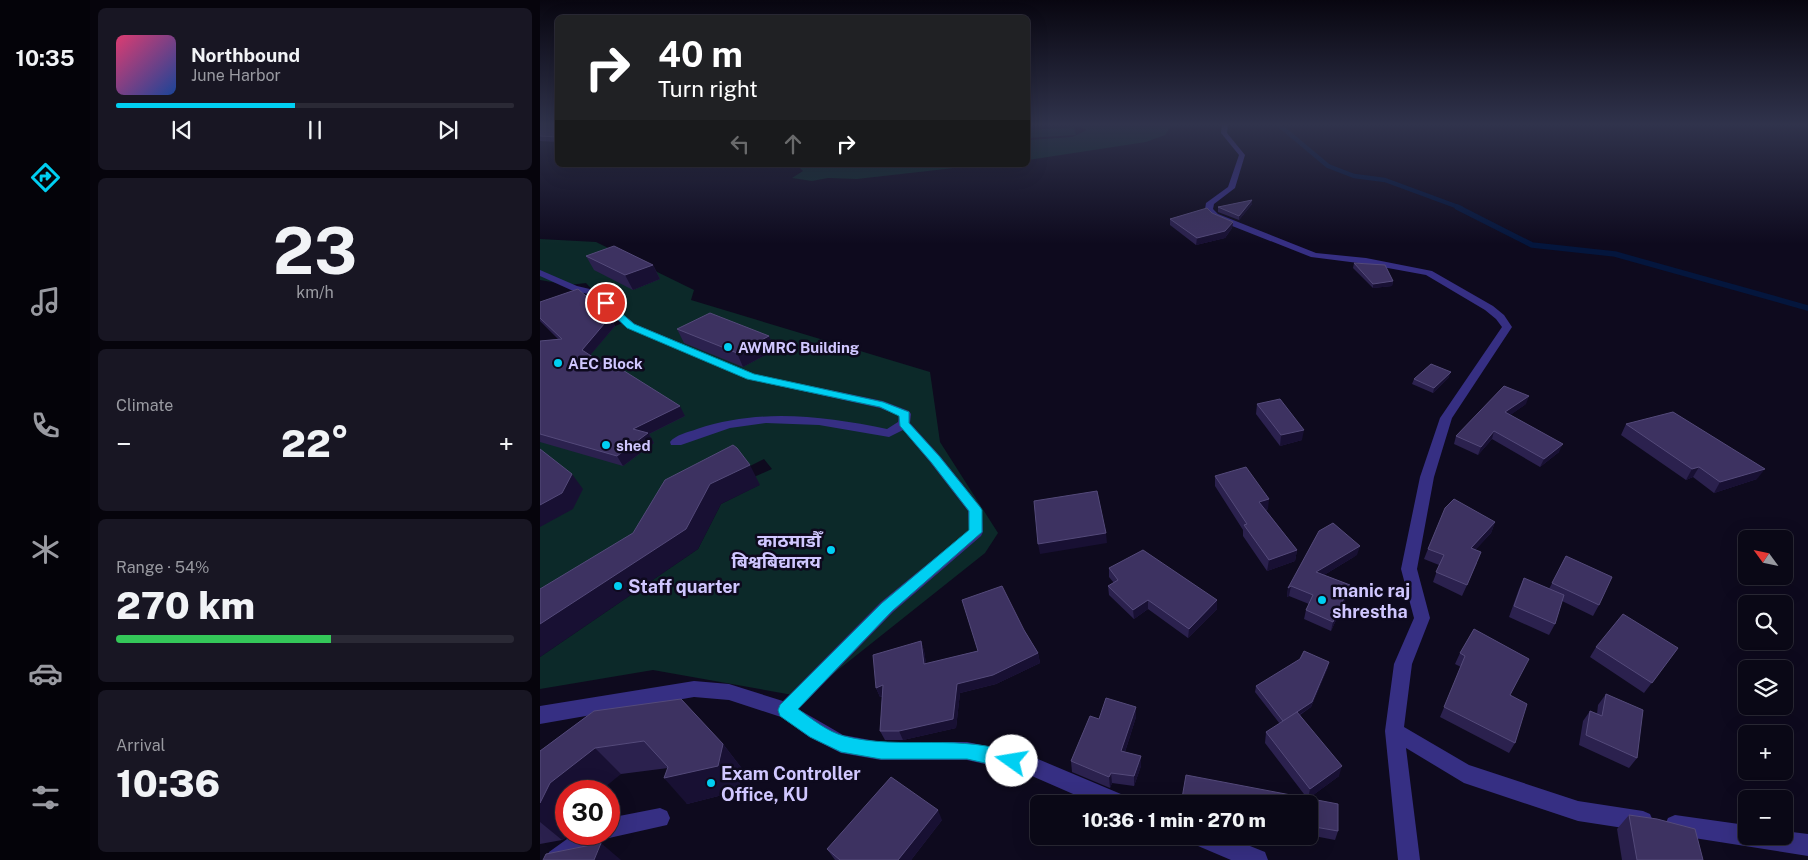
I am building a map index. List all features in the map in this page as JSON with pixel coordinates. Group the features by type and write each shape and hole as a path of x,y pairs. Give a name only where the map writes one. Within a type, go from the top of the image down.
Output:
{"street":[{"path":"1239,164 1232,188 1210,203 1209,209 1215,216 1314,255 1366,261 1429,273 1489,308 1500,316 1506,327 1446,418 1427,477 1409,569 1422,618 1403,664 1394,731 1409,860"},
{"path":"540,273 574,288 591,292 630,326 751,377 883,405 905,414 904,424 935,459 975,510 976,532 887,607 786,710"},
{"path":"676,442 706,430 750,421 792,420 846,425 889,433 904,424"},
{"path":"540,715 694,689 729,692 786,710 816,731 841,744 881,751 967,751 1026,764 1100,795"},
{"path":"1394,731 1464,772 1578,811 1738,835"},
{"path":"620,826 660,818"},
{"path":"1793,843 1808,845"},
{"path":"557,860 577,845"},
{"path":"1220,845 1257,860"}],"green space":[{"path":"799,167 963,167 857,179 828,178 812,181 792,178 803,171"},
{"path":"540,239 596,242 694,290 691,300 930,372 940,442 998,533 985,553 804,697 653,670 540,689 540,657 698,549 721,504 759,485 754,477 772,469 764,459 746,468 540,620 540,346 560,347 623,323 586,283 569,285 540,280"}],"building":[{"path":"1252,200 1239,216 1218,207"},
{"path":"1207,208 1212,213 1233,222 1225,231 1197,238 1170,219"},
{"path":"614,246 653,265 625,275 586,256"},
{"path":"1354,263 1385,265 1393,281 1373,284"},
{"path":"578,289 610,317 582,350 616,372 621,369 680,406 633,429 648,433 617,456 540,434 540,341 562,339 540,318 540,302"},
{"path":"710,313 769,336 737,353 677,329"},
{"path":"1431,364 1451,372 1434,388 1414,379"},
{"path":"1504,386 1529,396 1505,412 1563,444 1544,459 1494,431 1481,447 1456,436"},
{"path":"1280,399 1304,430 1281,435 1257,404"},
{"path":"1673,412 1765,469 1720,482 1699,467 1692,469 1626,424"},
{"path":"733,445 750,465 710,484 686,529 540,624 540,589 633,533 665,480"},
{"path":"540,449 572,474 562,493 540,505"},
{"path":"1246,467 1269,499 1259,502 1297,550 1269,560 1244,525 1247,524 1215,476"},
{"path":"1097,491 1106,533 1038,544 1034,501"},
{"path":"1454,499 1495,522 1471,548 1481,552 1467,585 1436,572 1444,555 1428,549 1445,508"},
{"path":"1333,523 1360,546 1316,572 1350,585 1333,622 1306,610 1313,595 1291,586 1288,588 1319,531"},
{"path":"1143,550 1217,600 1189,629 1148,600 1133,610 1108,586 1118,580 1109,568"},
{"path":"1566,556 1612,577 1599,605 1552,583"},
{"path":"1524,578 1564,595 1555,624 1514,606"},
{"path":"1002,586 1038,653 993,675 957,684 953,719 899,731 880,731 883,685 876,688 873,655 921,641 924,664 978,651 962,600"},
{"path":"1623,614 1678,648 1652,683 1596,647"},
{"path":"1474,629 1529,659 1510,695 1527,704 1515,743 1444,707 1465,656 1460,653"},
{"path":"1304,651 1329,662 1312,702 1283,721 1256,686 1300,659"},
{"path":"1606,694 1643,710 1637,758 1586,735 1590,711 1602,716"},
{"path":"1106,698 1136,707 1121,751 1141,756 1134,776 1111,773 1109,777 1071,761 1090,716 1099,719"},
{"path":"681,699 723,744 718,766 664,778 668,767 644,741 595,748 550,783 540,803 540,751 594,711"},
{"path":"1297,712 1342,766 1310,789 1266,732"},
{"path":"1186,775 1291,795 1183,795"},
{"path":"891,777 938,810 898,860 840,860 827,849"},
{"path":"1318,800 1338,804 1338,831 1318,828"},
{"path":"1629,815 1657,819 1695,829 1703,860 1637,860"},
{"path":"591,845 600,845 594,860 543,860 546,854"}],"waterway":[{"path":"1326,164 1354,176 1385,180 1461,208"},
{"path":"1457,207 1532,245 1615,254 1808,308"}],"place":[{"name":"AWMRC Building","path":"728,347"},
{"name":"AEC Block","path":"558,363"},
{"name":"shed","path":"606,445"},
{"name":"काठमाडौँ बिश्वबिद्यालय","path":"831,550"},
{"name":"Staff quarter","path":"618,586"},
{"name":"manic raj shrestha","path":"1322,600"},
{"name":"Exam Controller Office, KU","path":"711,783"}],"route":[{"path":"606,303 630,326 751,377 814,392 883,405 905,414 904,424 935,459 975,510 976,532 887,607 786,710 816,731 841,744 881,751 967,751 1012,761"}]}
